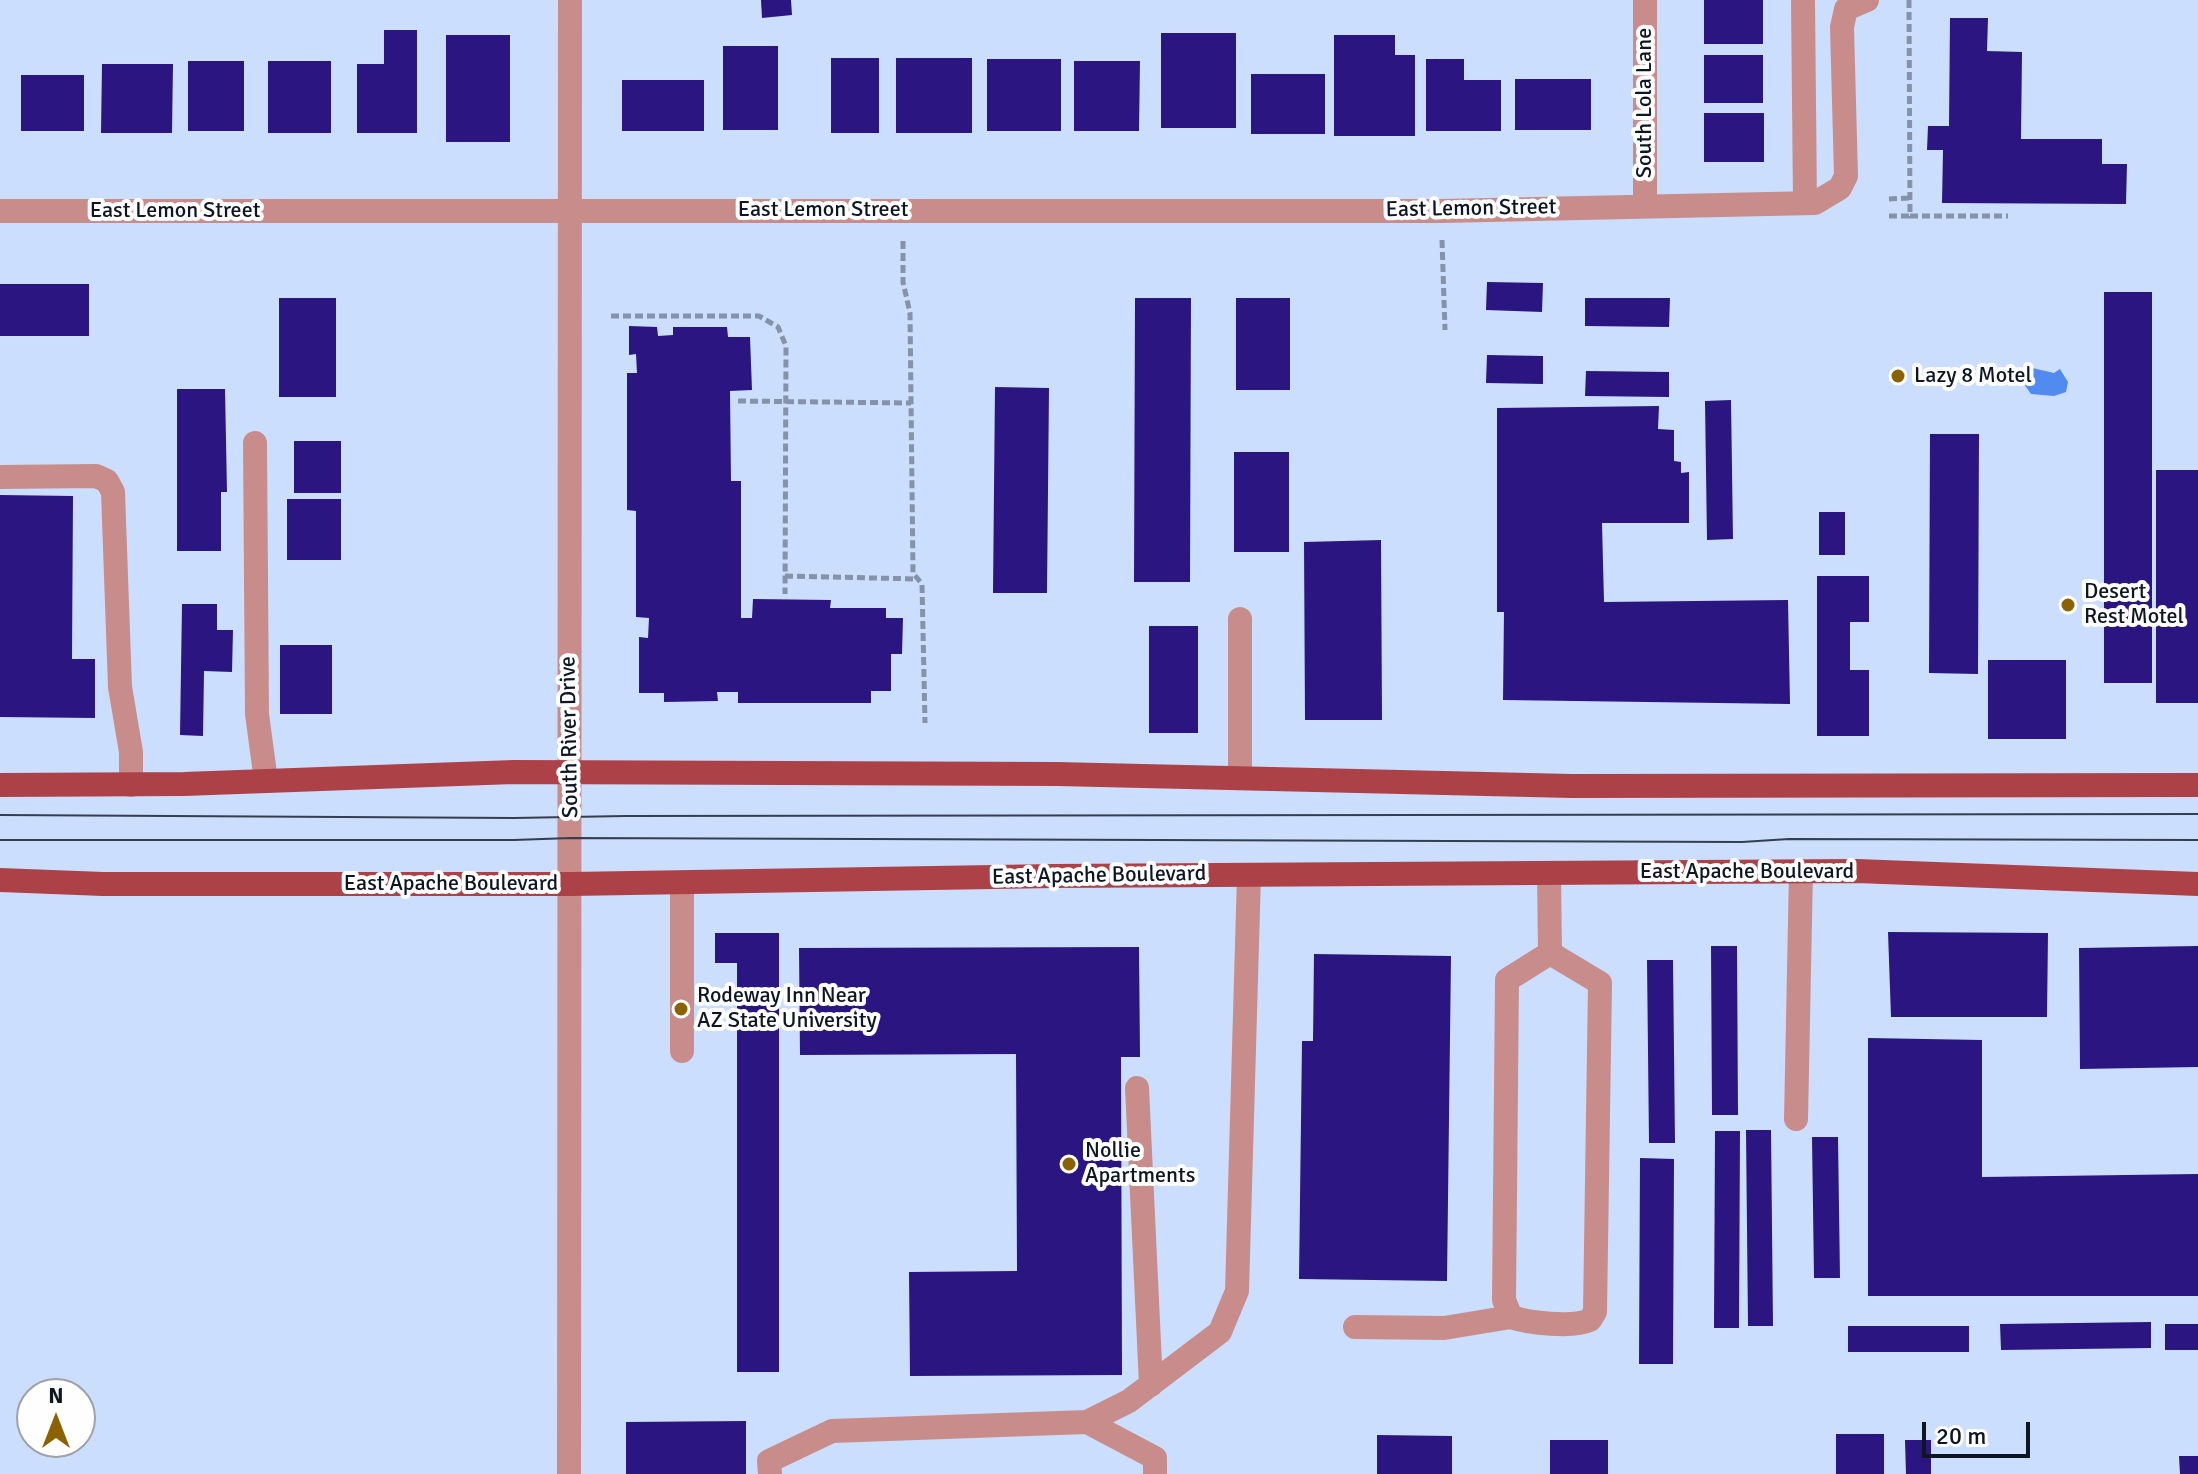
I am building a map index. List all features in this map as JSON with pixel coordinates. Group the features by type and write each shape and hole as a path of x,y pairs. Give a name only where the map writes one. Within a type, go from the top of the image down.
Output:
{"main road":[{"path":"0,785 131,785 499,772 1014,773 1572,786 2198,785"},
{"name":"East Apache Boulevard","path":"0,880 103,884 571,884 1801,871 2198,884"}],"street":[{"name":"South River Drive","path":"569,1474 570,0"},
{"name":"South Lola Lane","path":"1645,0 1645,205"},
{"path":"1803,0 1805,203 1826,199 1840,188 1846,176 1842,27 1846,9 1867,0"},
{"name":"East Lemon Street","path":"0,211 1442,211 1805,203"},
{"path":"255,443 257,714 266,781"},
{"path":"0,477 96,476 107,481 113,492 120,687 131,752 131,785"},
{"path":"1240,619 1240,778"},
{"path":"1796,1119 1801,871"},
{"path":"1549,873 1550,953"},
{"path":"770,1474 769,1461 832,1431 1087,1422 1129,1401 1220,1332 1237,1291 1249,875"},
{"path":"682,883 682,1051"},
{"path":"1511,1317 1504,1300 1507,980 1550,953"},
{"path":"1355,1327 1444,1328 1511,1317 1522,1321 1574,1324 1590,1320 1595,1312 1600,983 1550,953"},
{"path":"1137,1088 1151,1385"},
{"path":"1087,1422 1155,1458 1155,1474"}],"path":[{"path":"1909,0 1910,216"},
{"path":"1889,199 1910,198"},
{"path":"1889,216 2008,216"},
{"path":"903,240 903,282 910,313 913,573 922,584 925,723"},
{"path":"1441,249 1445,330"},
{"path":"611,316 759,316 778,327 786,346 785,594"},
{"path":"738,401 911,403"},
{"path":"785,576 918,579"}],"water":[{"path":"2028,367 2054,373 2060,369 2068,382 2066,392 2054,396 2031,394 2017,374"}],"building":[{"path":"761,0 791,0 792,15 762,18"},
{"path":"1704,0 1763,0 1763,44 1704,44"},
{"path":"1950,18 1988,18 1987,51 2022,52 2021,139 2102,139 2102,164 2127,164 2126,204 1942,203 1943,150 1927,150 1928,126 1949,126"},
{"path":"384,30 417,30 417,133 357,133 357,64 384,64"},
{"path":"1161,33 1236,33 1236,128 1161,128"},
{"path":"446,35 510,35 510,142 446,142"},
{"path":"1334,35 1395,35 1395,55 1415,55 1415,136 1334,136"},
{"path":"723,46 778,46 778,130 723,130"},
{"path":"1704,55 1763,55 1763,103 1704,103"},
{"path":"831,58 879,58 879,133 831,133"},
{"path":"896,58 972,58 972,133 896,133"},
{"path":"987,59 1061,59 1061,131 987,131"},
{"path":"1426,59 1464,59 1464,80 1501,80 1501,131 1426,131"},
{"path":"188,61 244,61 244,131 188,131"},
{"path":"268,61 331,61 331,133 268,133"},
{"path":"1074,61 1140,61 1139,131 1074,131"},
{"path":"102,64 173,64 172,133 101,133"},
{"path":"1251,74 1325,74 1325,134 1251,134"},
{"path":"21,75 84,75 84,131 21,131"},
{"path":"1515,79 1591,79 1591,130 1515,130"},
{"path":"622,80 704,80 704,131 622,131"},
{"path":"1704,113 1764,113 1764,162 1704,162"},
{"path":"1487,282 1543,283 1542,312 1486,310"},
{"path":"0,284 89,284 89,336 0,336"},
{"path":"2104,292 2152,292 2152,683 2104,683"},
{"path":"279,298 336,298 336,397 279,397"},
{"path":"1135,298 1191,298 1190,582 1134,582"},
{"path":"1236,298 1290,298 1290,390 1236,390"},
{"path":"1585,298 1670,298 1669,327 1585,326"},
{"path":"629,326 657,327 658,336 673,335 673,327 727,327 728,337 750,337 752,390 730,391 731,481 741,481 741,618 752,618 753,599 831,600 830,608 886,608 886,618 903,618 902,654 891,654 891,691 871,691 871,703 738,703 738,692 717,692 718,701 664,702 664,693 639,693 639,637 648,638 649,618 636,617 636,511 627,510 627,373 637,373 636,354 629,355"},
{"path":"1487,355 1543,356 1543,384 1486,383"},
{"path":"1586,371 1669,372 1669,397 1585,396"},
{"path":"995,387 1049,388 1047,593 993,593"},
{"path":"177,389 225,389 227,492 221,492 221,551 177,551"},
{"path":"1731,400 1733,539 1707,540 1705,401"},
{"path":"1659,406 1658,429 1674,430 1674,461 1681,462 1681,473 1689,472 1689,523 1602,523 1604,602 1788,600 1790,704 1503,700 1504,612 1497,612 1497,408"},
{"path":"1930,434 1979,434 1978,674 1929,673"},
{"path":"294,441 341,441 341,493 294,493"},
{"path":"1234,452 1289,452 1289,552 1234,552"},
{"path":"2156,470 2198,470 2198,703 2156,703"},
{"path":"0,495 73,496 72,659 95,659 95,718 0,717"},
{"path":"287,499 341,499 341,560 287,560"},
{"path":"1819,512 1845,512 1845,555 1819,555"},
{"path":"1381,540 1382,720 1305,720 1304,542"},
{"path":"1817,576 1869,576 1869,622 1850,622 1850,670 1869,670 1869,736 1817,736"},
{"path":"182,604 217,604 217,630 233,630 232,672 204,671 203,736 180,735"},
{"path":"1149,626 1198,626 1198,733 1149,733"},
{"path":"280,645 332,645 332,714 280,714"},
{"path":"1988,660 2066,660 2066,739 1988,739"},
{"path":"1888,932 2048,933 2047,1017 1891,1017"},
{"path":"715,933 779,933 779,1372 737,1372 737,963 715,963"},
{"path":"1711,946 1737,946 1738,1115 1712,1115"},
{"path":"2198,946 2198,1067 2080,1069 2079,948"},
{"name":"Nollie Apartments","path":"1139,947 1140,1057 1121,1057 1122,1375 910,1376 909,1272 1017,1271 1016,1054 800,1055 799,948"},
{"path":"1314,954 1451,956 1447,1281 1299,1279 1302,1041 1313,1041"},
{"path":"1647,960 1673,960 1675,1143 1649,1143"},
{"path":"1868,1038 1982,1040 1982,1177 2198,1174 2198,1296 1868,1296"},
{"path":"1746,1130 1771,1130 1773,1326 1748,1326"},
{"path":"1715,1131 1740,1131 1739,1328 1714,1328"},
{"path":"1812,1137 1838,1137 1840,1278 1814,1278"},
{"path":"1640,1158 1674,1159 1673,1364 1639,1364"},
{"path":"2151,1322 2151,1348 2001,1350 2000,1324"},
{"path":"2165,1324 2198,1324 2198,1350 2165,1350"},
{"path":"1848,1326 1969,1326 1969,1352 1848,1352"},
{"path":"746,1421 746,1474 626,1474 626,1422"},
{"path":"1836,1434 1884,1434 1884,1474 1836,1474"},
{"path":"1377,1435 1452,1436 1452,1474 1377,1474"},
{"path":"1550,1440 1608,1440 1608,1474 1550,1474"},
{"path":"1905,1440 1931,1440 1931,1474 1906,1474"},
{"path":"2179,1456 2198,1456 2198,1474 2180,1474"}],"tram line":[{"path":"0,815 514,818 2198,814"},
{"path":"0,840 2198,840"}],"place":[{"name":"Lazy 8 Motel","path":"1898,376"},
{"name":"Desert Rest Motel","path":"2068,605"},
{"name":"Rodeway Inn Near AZ State University","path":"681,1009"},
{"name":"Nollie Apartments","path":"1069,1164"}]}
